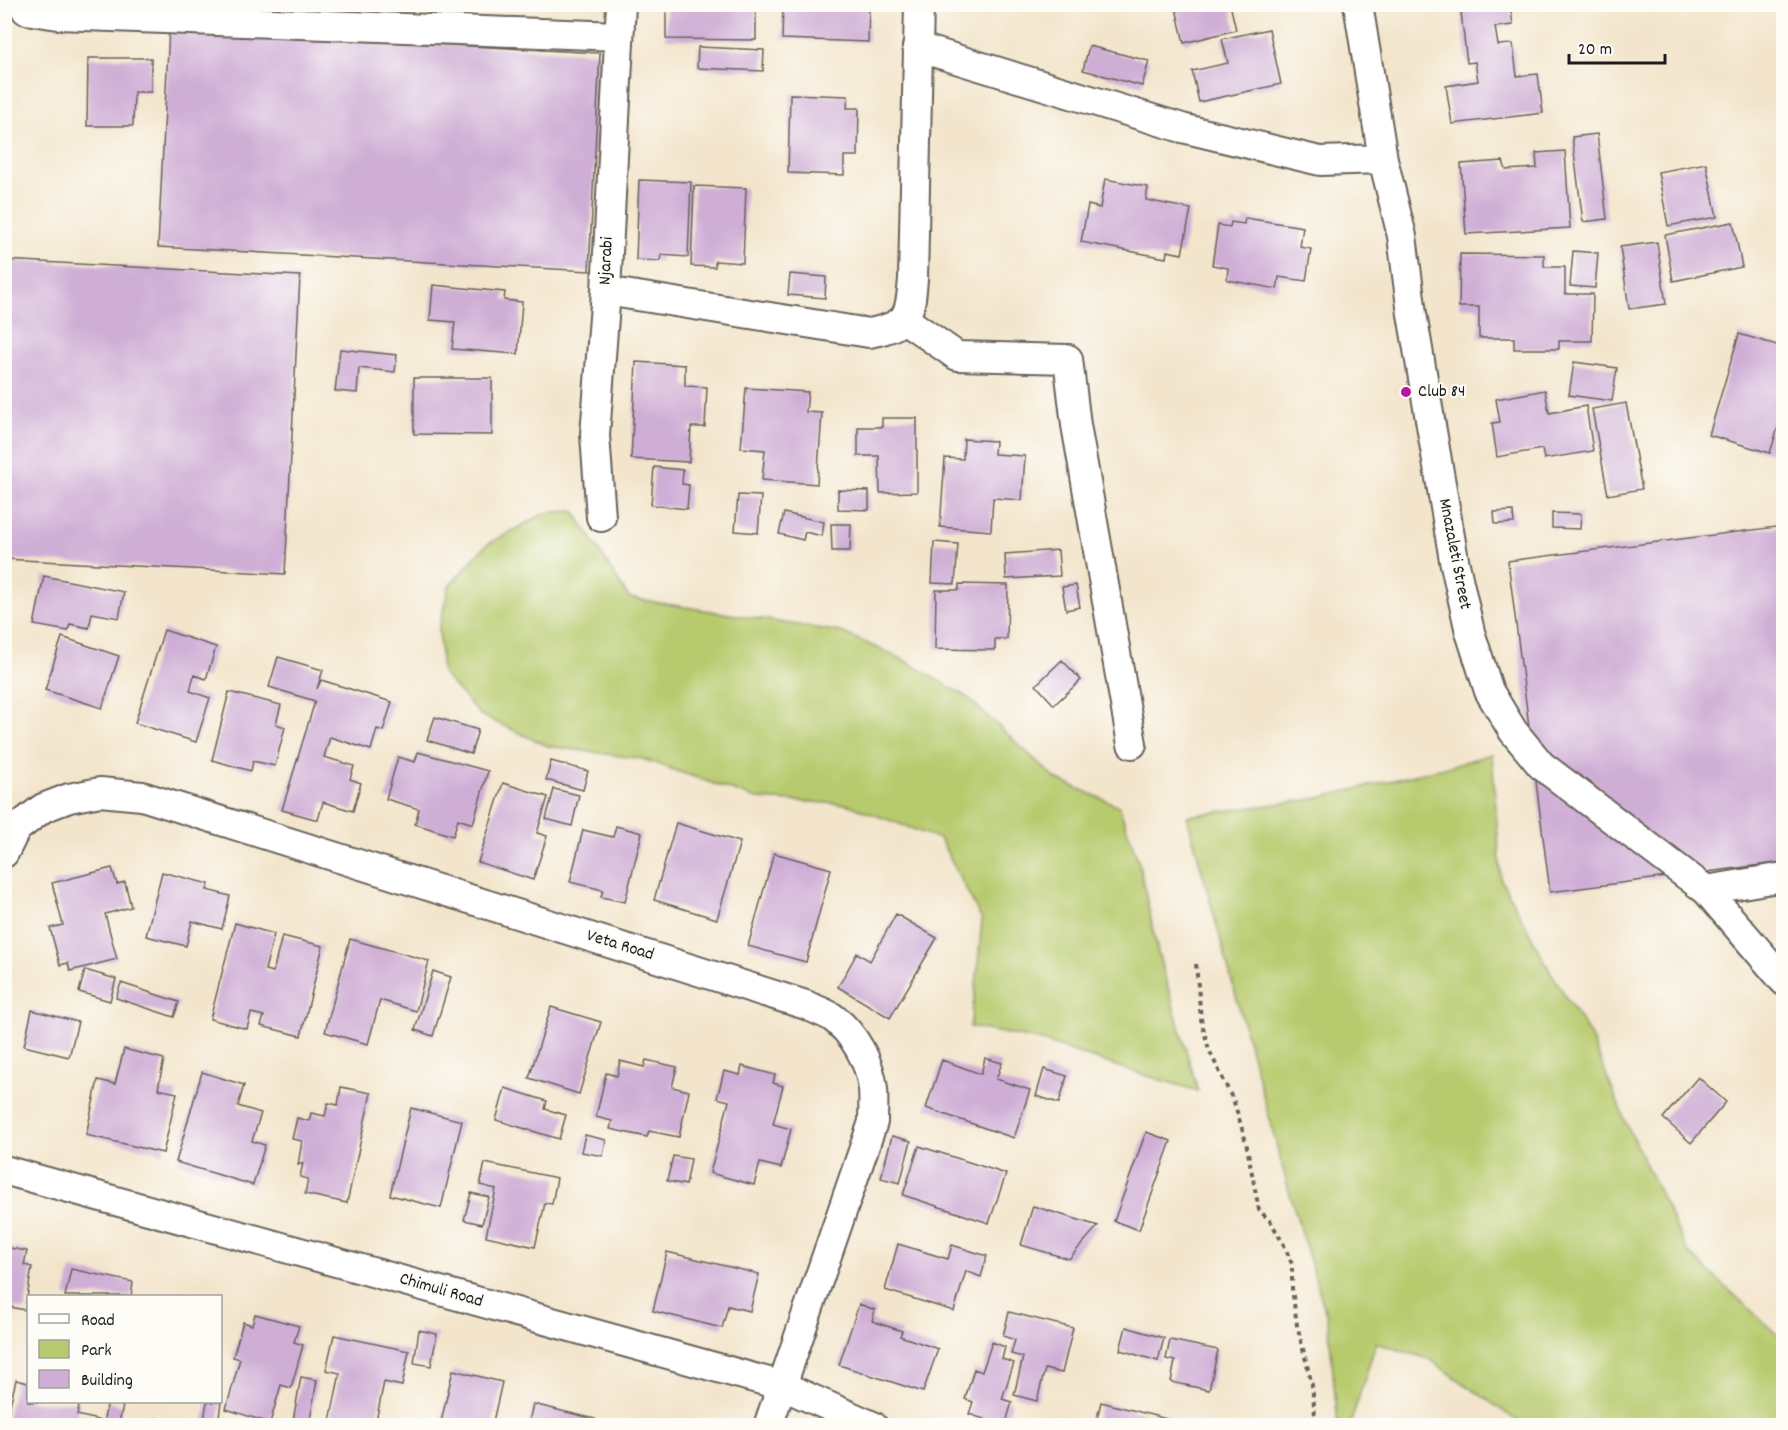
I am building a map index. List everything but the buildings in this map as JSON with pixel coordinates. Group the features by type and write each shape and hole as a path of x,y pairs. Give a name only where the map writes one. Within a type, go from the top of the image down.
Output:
{"street":[{"path":"25,4 26,10 58,15 619,36"},
{"name":"Njarabi","path":"601,517 595,435 606,291 621,4"},
{"path":"606,291 869,333 889,329 904,320 911,304 914,279 919,4"},
{"name":"Mnazaleti Street","path":"1358,4 1383,159 1401,236 1454,560 1470,633 1489,691 1513,731 1541,765 1706,890 1784,981"},
{"path":"917,47 1182,128 1320,161 1383,159"},
{"path":"904,320 957,356 1068,359 1076,425 1132,744"},
{"name":"Veta Road","path":"4,853 16,829 43,808 69,798 100,792 142,796 806,1005 830,1016 845,1029 857,1045 866,1064 873,1088 873,1122 768,1425"},
{"path":"1706,890 1784,877"},
{"name":"Chimuli Road","path":"4,1170 783,1386 873,1425"}],"path":[{"path":"1196,964 1201,1019 1209,1050 1234,1102 1246,1142 1258,1210 1280,1237 1293,1264 1292,1289 1297,1325 1312,1385 1316,1425"}],"green space":[{"path":"574,511 629,598 841,632 900,658 967,697 1056,779 1119,806 1139,863 1158,953 1198,1091 1039,1040 970,1027 982,920 940,839 846,804 757,799 643,759 548,746 480,715 442,673 439,628 449,586 486,545 545,513"},
{"path":"1492,754 1501,880 1550,971 1590,1035 1626,1123 1688,1252 1783,1340 1783,1425 1523,1425 1429,1359 1376,1343 1350,1425 1338,1425 1328,1320 1289,1191 1187,816 1314,799 1448,767"}],"place":[{"name":"Club 84","path":"1406,392"}]}
